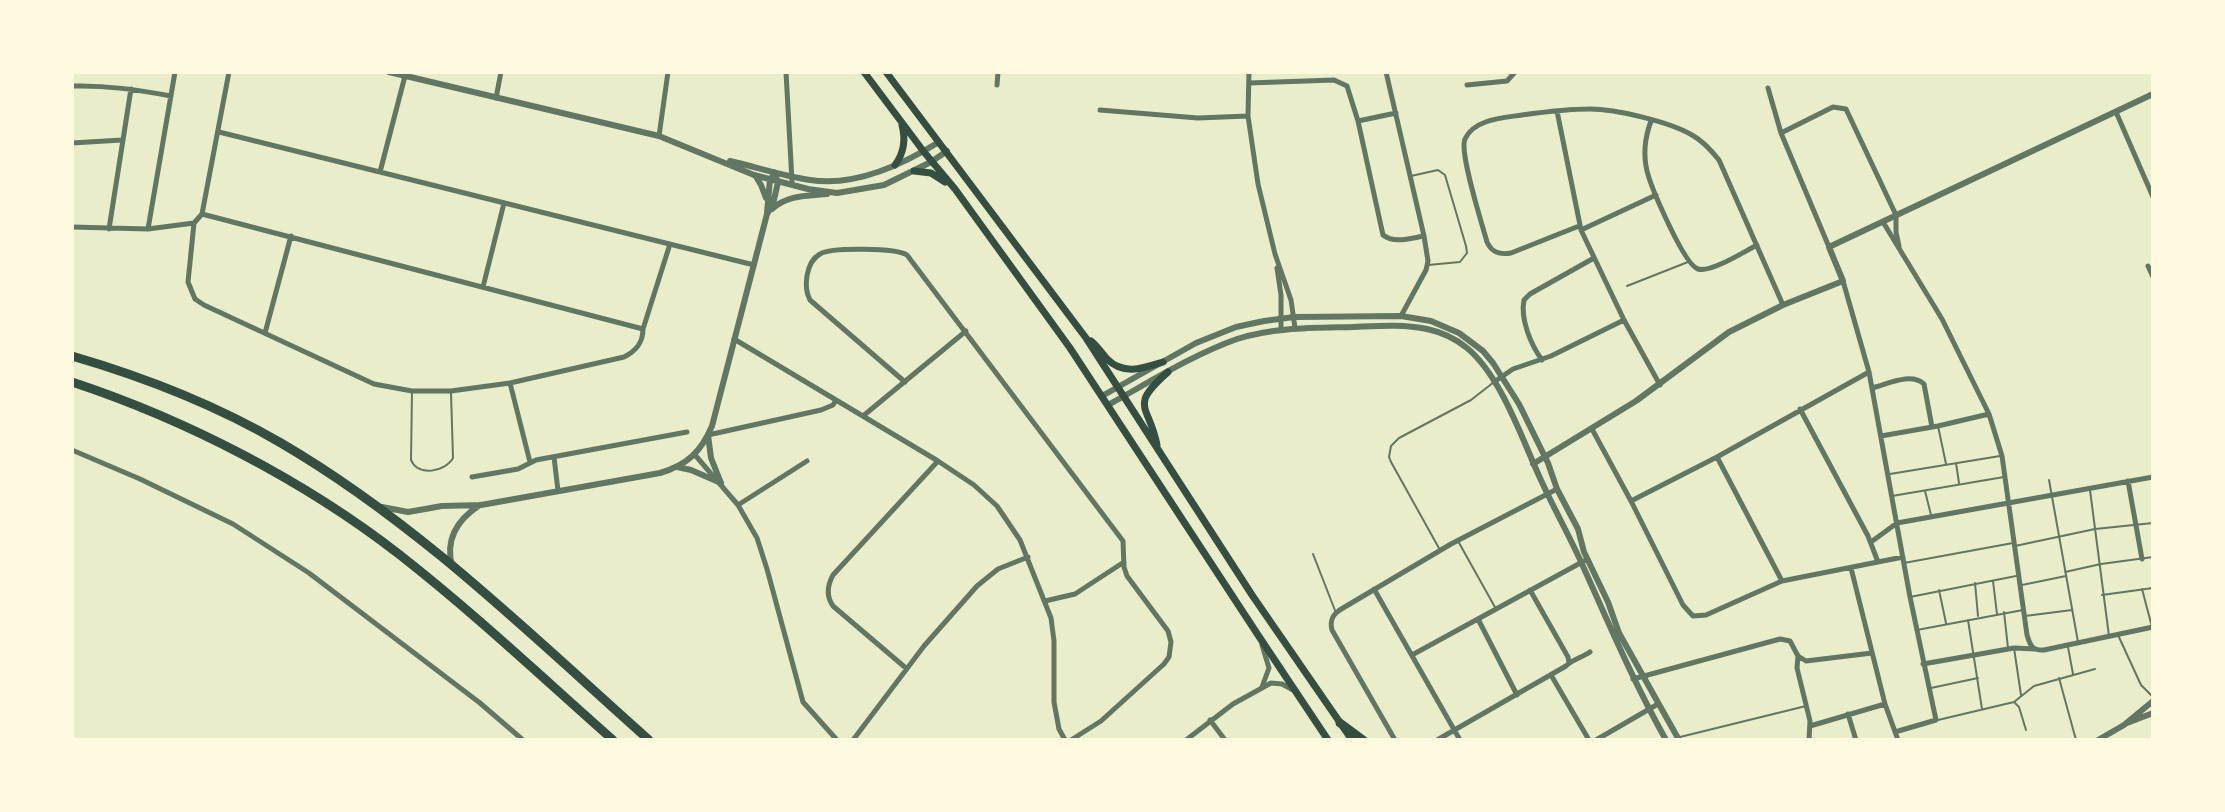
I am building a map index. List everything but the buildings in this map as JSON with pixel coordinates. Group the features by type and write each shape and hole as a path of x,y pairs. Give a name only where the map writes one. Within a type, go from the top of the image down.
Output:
{"highway":[{"path":"72,356 136,376 224,413 281,443 391,516 452,566 649,740"},
{"path":"72,382 193,431 263,467 324,503 399,554 426,576 613,740"},
{"path":"1340,723 1363,740"}],"main road":[{"path":"864,72 931,162 955,189 1052,323 1257,635 1329,740"},
{"path":"886,72 1086,338 1252,595 1352,740"},
{"path":"895,165 901,157 904,142 899,117"},
{"path":"914,171 931,173 955,189"},
{"path":"1086,338 1108,360 1123,369 1139,369 1163,362"},
{"path":"1158,451 1153,430 1145,414 1143,400 1151,387 1168,372"}],"street":[{"path":"148,229 175,72"},
{"path":"229,72 202,213 194,223 188,274 190,290 195,299 204,305 374,384 412,392 451,391 510,383 618,360 634,351 643,338 643,329 670,244"},
{"path":"389,72 659,136 754,175 778,182 845,180 873,174 924,152 939,142"},
{"path":"496,98 501,72"},
{"path":"659,136 668,72"},
{"path":"786,72 792,181"},
{"path":"997,85 998,72"},
{"path":"1249,72 1248,116 1258,184 1275,254 1281,295 1281,330"},
{"path":"1386,72 1424,236 1428,265 1401,316"},
{"path":"1467,85 1507,81 1515,72"},
{"path":"380,172 405,76"},
{"path":"1249,83 1341,81 1350,92 1358,121 1383,235 1390,240 1424,236"},
{"path":"72,86 131,89 171,96"},
{"path":"1768,88 1781,133 1843,281 1869,372 1910,597 1936,720 1895,732"},
{"path":"109,229 131,89"},
{"path":"1829,247 2153,94"},
{"path":"1781,133 1833,107 1846,109 1896,215 1896,232 1901,254"},
{"path":"1100,110 1198,118 1248,116"},
{"path":"1656,195 1580,228 1518,251 1498,254 1490,248 1487,242 1463,147 1466,137 1477,126 1489,121 1557,111 1601,110 1651,121 1692,135 1712,150 1719,160 1783,305"},
{"path":"1557,111 1580,228 1624,320 1660,385"},
{"path":"2116,112 2153,197"},
{"path":"1358,121 1396,113"},
{"path":"1651,121 1645,146 1647,170 1656,195 1688,262 1699,269 1709,269 1758,245"},
{"path":"219,132 754,265"},
{"path":"72,143 122,140"},
{"path":"767,214 778,204 790,198 884,185 931,162 947,151"},
{"path":"714,158 776,173 792,181 837,193"},
{"path":"766,202 770,179 776,173"},
{"path":"370,503 408,512 442,506 481,505 652,475 676,467 695,455 708,435 767,214 773,204 778,182 776,173"},
{"path":"754,175 764,190 767,214"},
{"path":"483,287 504,203"},
{"path":"202,213 643,329"},
{"path":"1882,222 1942,319 1989,414 2002,456 2027,635 2034,649"},
{"path":"72,227 148,229 194,223"},
{"path":"265,333 291,236"},
{"path":"905,382 810,300 806,293 806,284 815,257 830,250 893,250 904,253 966,331 1121,537 1125,548 1124,562 1127,576 1166,626 1171,636 1171,650 1164,664 1101,721 1071,740"},
{"path":"1275,254 1289,293 1295,328"},
{"path":"1542,360 1529,334 1523,309 1524,300 1530,294 1594,258"},
{"path":"2148,266 2153,277"},
{"path":"1533,464 1660,385 1729,332 1783,305 1843,281"},
{"path":"1102,396 1196,344 1223,332 1280,318 1401,316 1431,321 1459,333 1483,351 1502,375 1519,404 1545,457 1557,489 1578,529 1584,561 1633,679 1666,740"},
{"path":"1494,382 1502,375 1523,365 1542,360 1624,320"},
{"path":"1108,405 1226,343 1253,335 1295,328 1398,326 1442,333 1467,348 1486,369 1494,382 1547,494 1608,602 1619,633 1678,739"},
{"path":"863,416 966,331"},
{"path":"734,339 938,461 974,485 997,506 1020,540 1051,618 1054,641 1054,702 1059,729 1065,740"},
{"path":"1632,501 1717,457 1869,372"},
{"path":"1872,388 1910,378 1919,379 1924,384 1935,427"},
{"path":"510,383 530,462"},
{"path":"708,435 821,410 833,405 836,400"},
{"path":"1800,409 1871,542 1878,562"},
{"path":"1881,436 1935,427 1989,414"},
{"path":"1592,429 1632,501 1683,605 1693,616 1706,615 1782,580 1878,562 1903,560"},
{"path":"472,477 518,469 530,462 687,432"},
{"path":"708,435 711,458 721,483"},
{"path":"72,450 140,479 232,524 309,573 480,703 523,740"},
{"path":"695,455 738,505 757,538 803,702 837,740"},
{"path":"554,457 558,491"},
{"path":"1717,457 1782,580"},
{"path":"738,505 807,461"},
{"path":"908,669 833,606 828,589 833,575 938,461"},
{"path":"676,467 691,470 721,483"},
{"path":"1871,542 1897,523 1931,515 2153,477"},
{"path":"2128,482 2142,559"},
{"path":"1395,740 1332,630 1331,621 1336,612 1440,550 1557,489"},
{"path":"452,566 450,553 453,534 464,517 481,505"},
{"path":"853,740 924,646 984,579 998,569 1028,557"},
{"path":"1412,655 1584,561"},
{"path":"1045,601 1075,594 1124,562"},
{"path":"1851,568 1885,704 1898,740"},
{"path":"1374,589 1460,740"},
{"path":"1530,590 1569,662"},
{"path":"1478,619 1517,694"},
{"path":"1923,664 2011,649 2044,650 2152,627"},
{"path":"1257,635 1269,668 1269,673 1261,688"},
{"path":"1633,679 1780,639 1790,641 1798,656 1810,662 1872,653"},
{"path":"1437,740 1551,675 1569,662 1590,652"},
{"path":"1798,656 1797,668 1810,726 1809,740"},
{"path":"1551,675 1589,740"},
{"path":"1186,740 1210,720 1271,683 1282,684 1302,698"},
{"path":"2098,740 2124,724 2153,699"},
{"path":"1596,740 1607,737 1658,704"},
{"path":"1810,726 1885,704"},
{"path":"2124,724 2153,713"},
{"path":"1848,714 1856,740"},
{"path":"1210,720 1225,740"}],"lane":[{"path":"1410,176 1434,170 1443,172 1466,246 1467,253 1460,261 1428,265"},
{"path":"1627,286 1688,262"},
{"path":"1440,550 1391,462 1390,446 1399,438 1472,400 1494,382"},
{"path":"412,392 411,460 420,470 441,470 448,466 453,458 451,391"},
{"path":"1935,427 1946,464"},
{"path":"1887,475 2002,456"},
{"path":"1956,463 1959,483"},
{"path":"1892,496 1959,483 2006,477"},
{"path":"2049,480 2079,642"},
{"path":"2090,488 2109,636"},
{"path":"1925,491 1931,515"},
{"path":"1903,560 2015,544 2095,529 2153,523"},
{"path":"1458,541 1496,609"},
{"path":"1312,554 1336,612"},
{"path":"2065,572 2101,564 2153,557"},
{"path":"1910,597 2019,576"},
{"path":"2020,585 2066,576"},
{"path":"1993,580 1997,614"},
{"path":"1975,583 1978,617"},
{"path":"2102,595 2153,588"},
{"path":"2142,589 2152,627"},
{"path":"1939,590 1946,624"},
{"path":"1917,630 2004,612 2024,613 2073,609"},
{"path":"2004,612 2021,695"},
{"path":"1968,620 1982,709"},
{"path":"2118,634 2141,686 2153,699"},
{"path":"2067,644 2073,674"},
{"path":"1936,720 2014,702 2034,686 2095,669"},
{"path":"1929,689 1978,678"},
{"path":"2059,678 2076,740"},
{"path":"2014,702 2019,707 2026,730"},
{"path":"1678,739 1807,706"}]}
